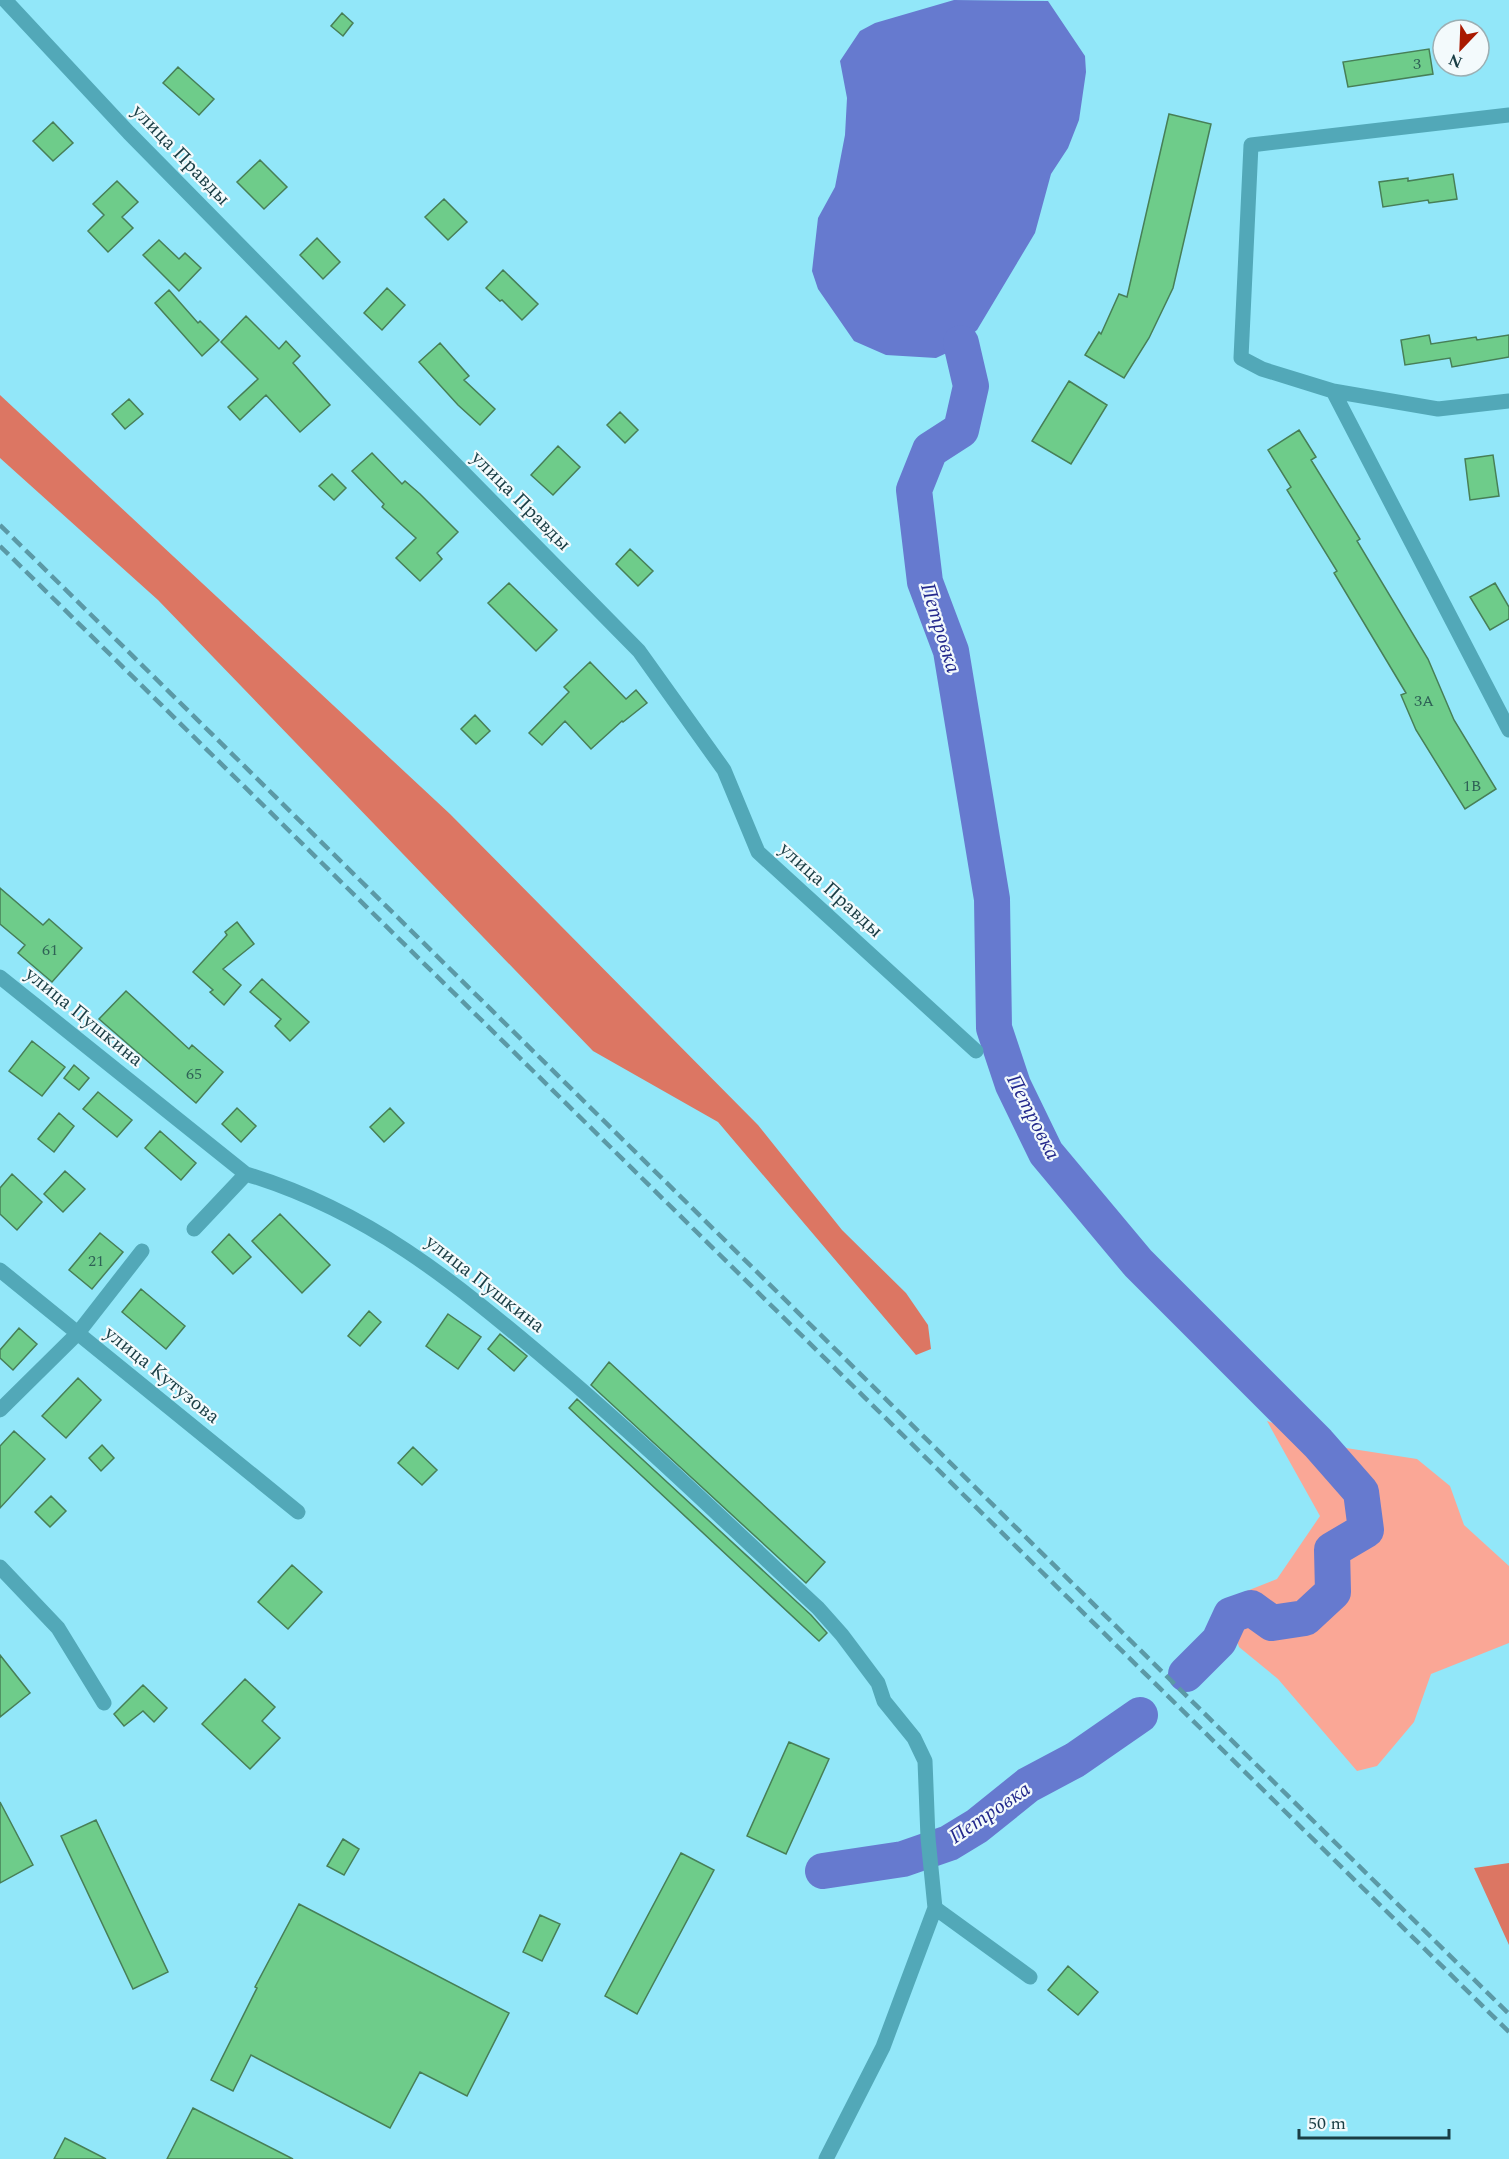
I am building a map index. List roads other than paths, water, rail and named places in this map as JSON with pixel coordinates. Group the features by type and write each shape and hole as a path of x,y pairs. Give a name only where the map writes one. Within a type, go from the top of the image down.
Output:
{"street":[{"name":"улица Правды","path":"5,0 129,133 639,651 724,770 759,852 976,1051"},
{"path":"1509,115 1251,145 1241,358 1262,369 1333,391 1438,409 1509,401"},
{"path":"1333,391 1509,730"},
{"name":"улица Пушкина","path":"0,977 246,1174 287,1186 347,1214 429,1264 486,1308 600,1405 819,1608 878,1683 884,1701 914,1738 925,1761 934,1908"},
{"path":"194,1229 246,1174"},
{"path":"0,1410 78,1333 142,1251"},
{"name":"улица Кутузова","path":"0,1270 298,1512"},
{"path":"0,1567 57,1628 104,1702"},
{"path":"826,2159 883,2047 934,1908 1030,1977"}],"water":[{"path":"954,0 1048,1 1085,56 1086,72 1079,120 1068,148 1051,174 1035,233 977,330 951,351 936,358 886,355 854,341 818,289 812,271 818,218 835,187 845,135 847,98 840,61 860,31 875,23"}],"waterway":[{"name":"Петровка","path":"961,343 971,386 961,430 930,450 914,490 925,582 951,651 992,899 994,1028 1013,1085 1046,1153 1138,1263 1318,1443 1361,1492 1366,1530 1332,1550 1333,1592 1305,1618 1272,1623 1251,1608 1231,1615 1219,1641 1186,1674"},
{"name":"Петровка","path":"823,1871 903,1859 949,1843 977,1826 1028,1785 1075,1760 1140,1715"}],"railway":[{"path":"0,525 1509,2014"},
{"path":"0,546 1509,2032"}]}
